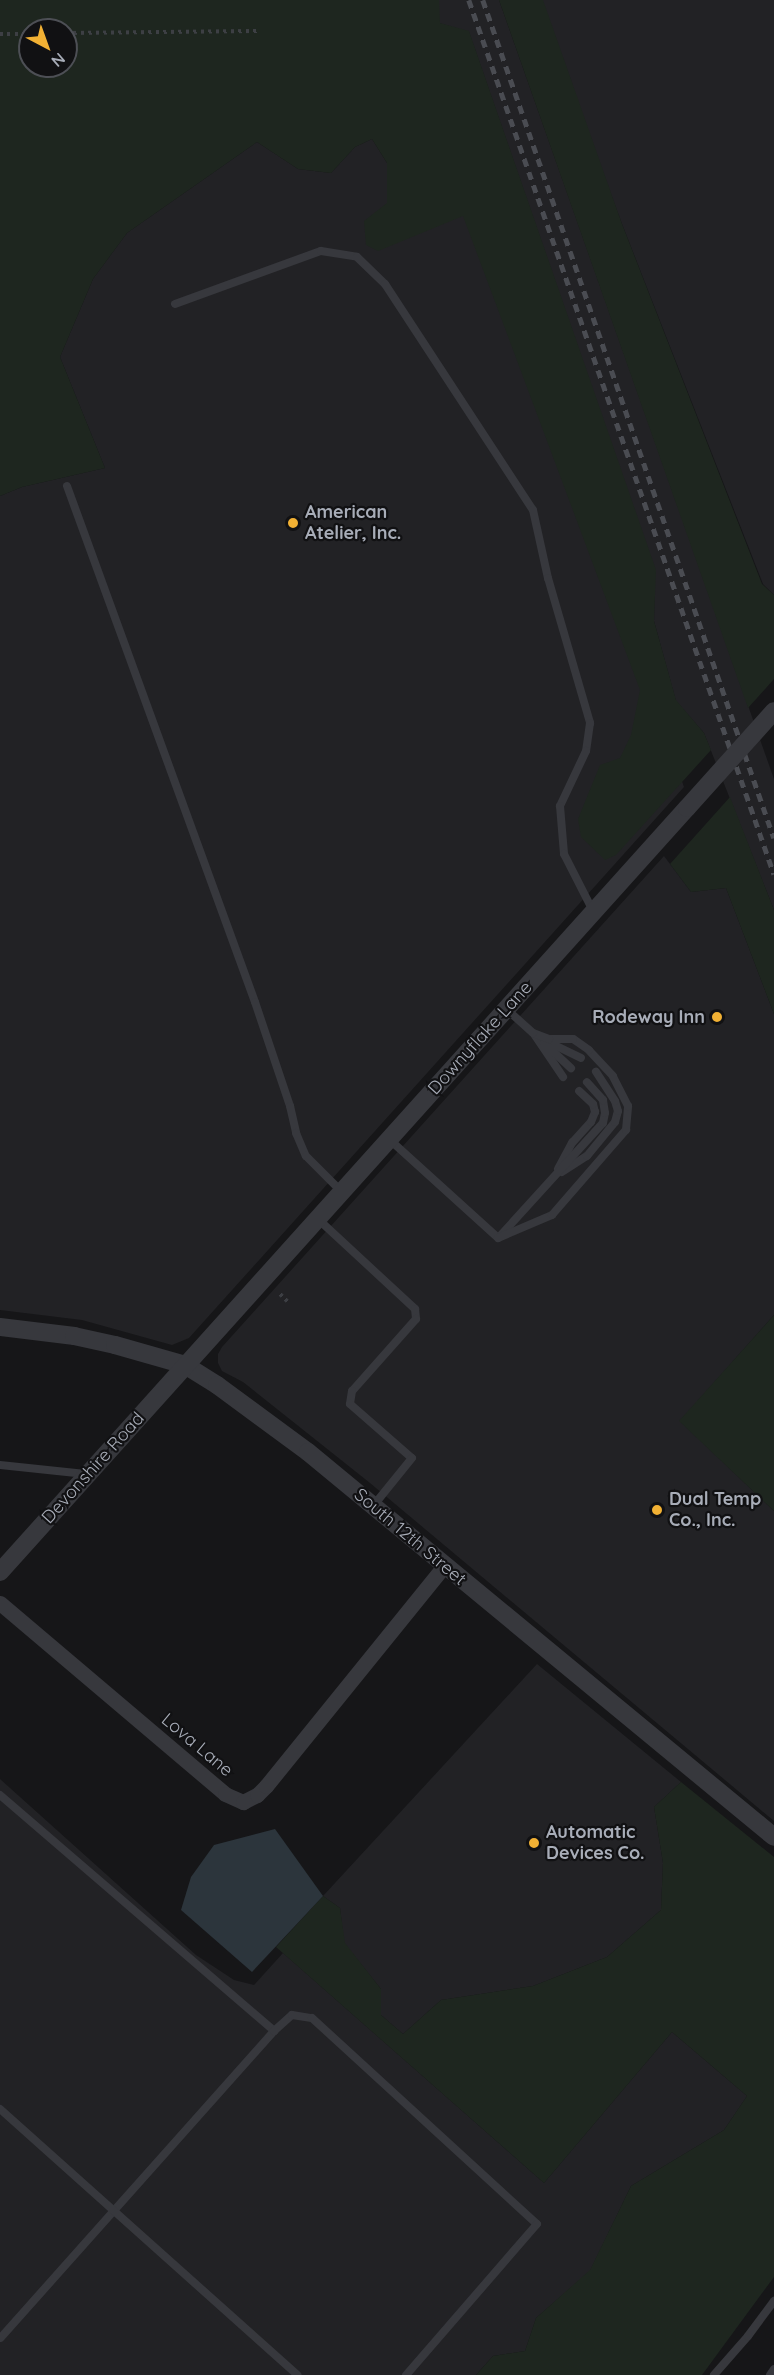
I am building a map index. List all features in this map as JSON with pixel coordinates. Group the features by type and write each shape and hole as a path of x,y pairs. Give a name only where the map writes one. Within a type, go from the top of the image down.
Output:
{"street":[{"name":"Downyflake Lane","path":"185,1365 774,711"},
{"name":"South 12th Street","path":"0,1327 74,1336 185,1365 248,1406 373,1506 774,1837"},
{"name":"Devonshire Road","path":"0,1572 185,1365"},
{"name":"Lova Lane","path":"0,1604 225,1794 243,1802 257,1795 266,1786 444,1566"}],"lane":[{"path":"174,304 321,251 357,257 386,284 533,510 548,578 590,723 586,751 560,806 564,854 593,912"},
{"path":"68,486 255,1002 290,1106 296,1133 306,1156 342,1192"},
{"path":"506,1009 571,1068"},
{"path":"533,1033 580,1058"},
{"path":"533,1033 563,1077"},
{"path":"498,1238 552,1215 626,1130 628,1106 613,1076 601,1063 573,1039 549,1039 533,1033"},
{"path":"555,1175 587,1156 615,1122 618,1111 615,1101 596,1072"},
{"path":"498,1238 603,1123 605,1113 603,1100 587,1082"},
{"path":"555,1175 566,1153 591,1122 595,1112 592,1104 579,1091"},
{"path":"389,1139 498,1238"},
{"path":"318,1219 415,1309 416,1319 352,1391 350,1404 412,1458 373,1506"},
{"path":"0,1466 87,1474"},
{"path":"0,1795 274,2031"},
{"path":"0,2338 274,2031 292,2015 312,2018 537,2224 406,2375"},
{"path":"0,2109 297,2375"},
{"path":"714,2375 748,2336 774,2301"},
{"path":"770,2375 774,2369"}],"path":[{"path":"78,33 259,31"},
{"path":"0,34 18,34"},
{"path":"280,1294 290,1304"}],"shaded area":[{"path":"0,0 439,0 440,23 469,31 656,570 654,621 676,700 704,733 711,750 616,855 605,860 581,837 578,819 600,765 620,758 631,735 640,690 463,216 378,251 366,245 364,221 387,203 387,163 372,139 355,147 331,173 298,169 257,142 127,233 93,279 60,357 105,468 22,487 0,496"},
{"path":"439,0 499,0 774,779 774,910 704,733 676,701 654,621 655,570 469,32 439,23"},
{"path":"499,0 543,0 622,224 762,584 774,595 774,679 748,708"},
{"path":"539,0 774,0 774,595 763,584 622,224"},
{"path":"372,139 387,163 387,203 477,191 684,787 189,1338 172,1345 82,1320 0,1310 0,496 22,487 105,468 60,357 93,279 127,233 257,142 298,169 331,173 355,147"},
{"path":"730,797 774,910 774,1014 726,888 691,892 670,864"},
{"path":"664,856 691,892 726,888 774,1014 774,1315 680,1421 774,1511 774,1821 370,1483 243,1382 222,1371 218,1363 218,1354 222,1347"},
{"path":"774,1315 774,1511 679,1421"},
{"path":"537,1664 681,1782 654,1807 663,1863 661,1910 607,1957 533,1986 441,2000 403,2034 381,2015 381,1989 344,1943 340,1908 323,1896"},
{"path":"0,1779 196,1955 234,1980 254,1985 283,1953 544,2183 672,2032 747,2096 724,2130 631,2186 590,2271 536,2318 525,2351 493,2356 476,2375 0,2375"},
{"path":"681,1782 774,1857 774,2277 702,2375 476,2375 493,2356 525,2351 536,2318 590,2270 631,2186 724,2130 747,2096 672,2032 544,2183 276,1947 323,1896 340,1908 345,1943 381,1989 381,2015 403,2034 441,2000 533,1986 607,1957 661,1910 663,1863 654,1807"},
{"path":"275,1829 323,1896 252,1972 181,1910 191,1877 214,1845"}],"railway":[{"path":"469,0 774,874"},
{"path":"483,0 774,838"}],"place":[{"name":"American Atelier, Inc.","path":"293,523"},
{"name":"Rodeway Inn","path":"717,1017"},
{"name":"Dual Temp Co., Inc.","path":"657,1510"},
{"name":"Automatic Devices Co.","path":"534,1843"}]}
